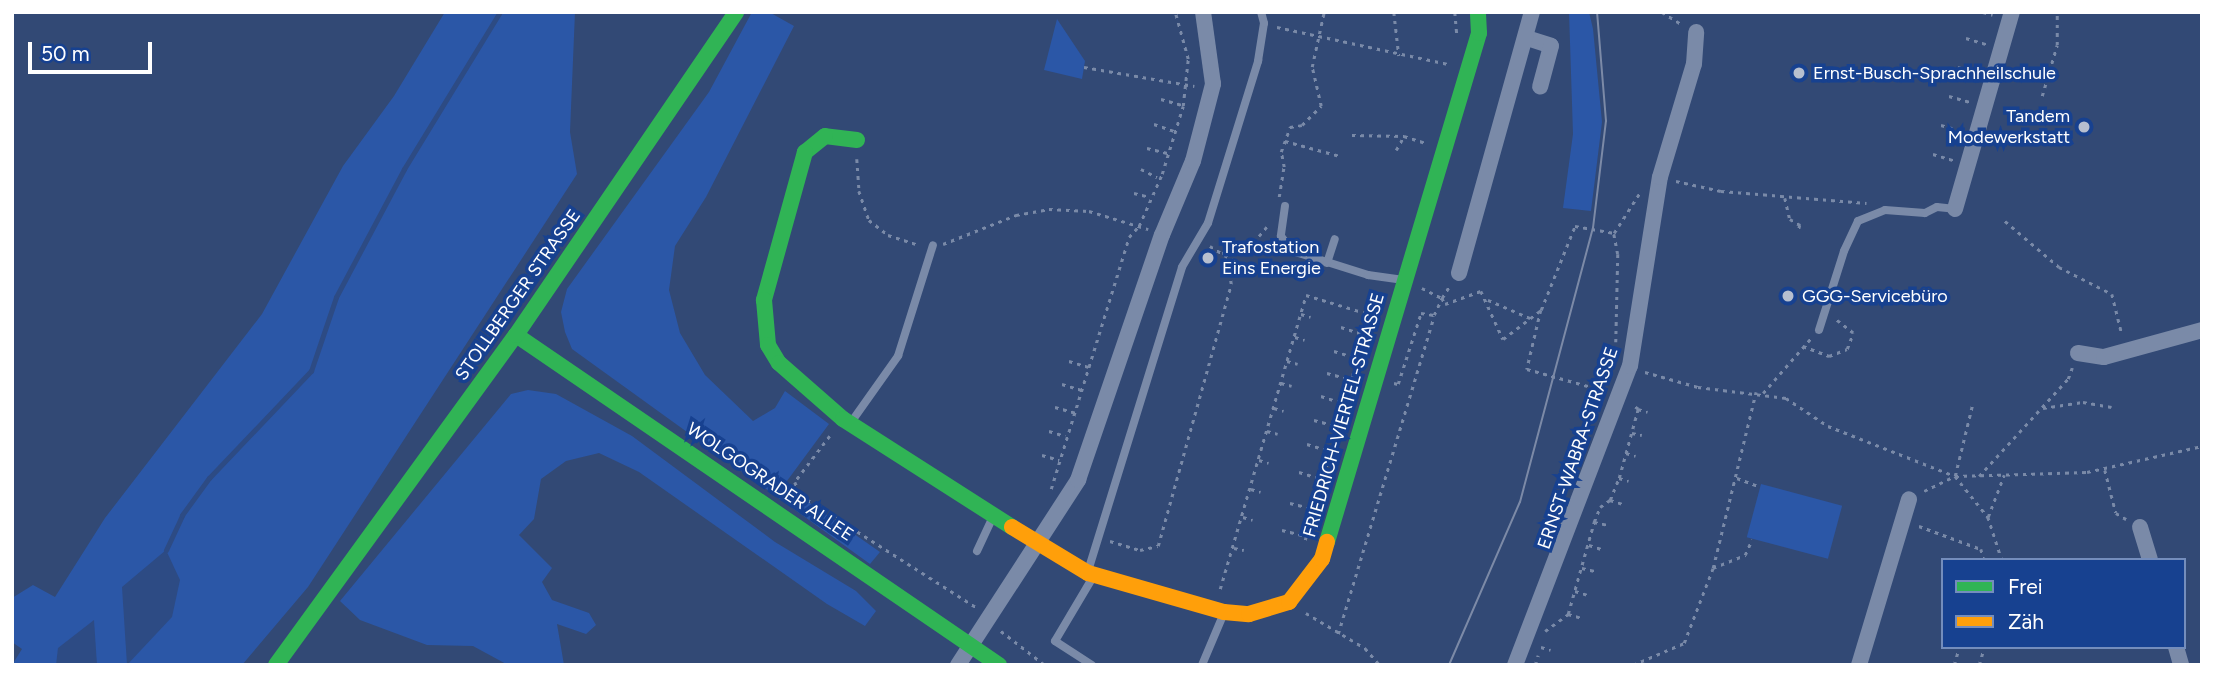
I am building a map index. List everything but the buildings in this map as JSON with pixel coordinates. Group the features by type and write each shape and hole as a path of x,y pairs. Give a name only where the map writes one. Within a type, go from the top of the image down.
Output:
{"street":[{"name":"STOLLBERGER STRASSE","path":"276,665 325,594 516,335 736,12"},
{"path":"958,665 969,644 1078,480 1162,234 1193,161 1212,89 1203,12"},
{"name":"FRIEDRICH-VIERTEL-STRASSE","path":"1289,602 1322,559 1391,320 1479,33 1478,12"},
{"path":"1459,273 1527,38 1532,12"},
{"path":"1955,209 2012,12"},
{"name":"ERNST-WABRA-STRASSE","path":"1515,665 1630,366 1660,177 1694,64 1696,32"},
{"path":"1527,38 1551,46 1540,87"},
{"path":"857,140 825,136 805,152 764,300 768,345 779,363 846,421 1035,545 1091,574 1219,611 1249,614 1289,602"},
{"path":"2078,353 2104,357 2202,330"},
{"name":"WOLGOGRADER ALLEE","path":"516,335 999,665"},
{"path":"1859,665 1909,499"},
{"path":"2140,527 2149,558"}],"lane":[{"path":"1092,665 1055,641 1091,574 1182,267 1199,240 1258,61 1264,23 1261,12"},
{"path":"1285,206 1280,224 1284,244 1313,259 1404,280"},
{"path":"1819,330 1850,232 1870,214 1885,209 1925,213 1937,207 1955,209"},
{"path":"1328,263 1335,239"},
{"path":"846,421 898,356 933,245"},
{"path":"976,551 993,516"},
{"path":"1202,665 1213,646 1219,611"}],"path":[{"path":"1057,511 1051,487 1065,436 1076,413 1129,237 1139,226 1168,154 1183,106 1188,58 1175,12"},
{"path":"1275,201 1285,141 1290,127 1302,125 1321,106 1312,67 1321,38 1324,12"},
{"path":"1394,12 1399,56"},
{"path":"1662,12 1696,32"},
{"path":"2042,96 2057,45 2057,12"},
{"path":"1264,23 1399,56 1468,67"},
{"path":"1966,38 1973,40"},
{"path":"1084,67 1212,89"},
{"path":"1958,67 1966,69"},
{"path":"1949,96 1956,98"},
{"path":"1161,99 1183,106"},
{"path":"1154,124 1175,131"},
{"path":"1941,125 1949,127"},
{"path":"1352,135 1404,136 1443,149"},
{"path":"1395,150 1404,136"},
{"path":"857,140 859,191 869,220 913,246 953,243 1016,215 1049,209 1089,211 1162,234"},
{"path":"1285,141 1340,156"},
{"path":"1147,148 1168,154"},
{"path":"1933,154 1950,159"},
{"path":"1141,169 1157,177"},
{"path":"1616,350 1618,254 1614,233 1651,175 1721,191 1785,198 1855,200 1885,209"},
{"path":"1134,192 1150,197"},
{"path":"1278,193 1285,206"},
{"path":"1785,198 1790,219 1800,225 1798,233"},
{"path":"1222,253 1254,245 1273,217"},
{"path":"2005,221 2059,267 2112,294 2126,351"},
{"path":"1614,233 1575,226 1541,310 1530,342 1526,366 1529,372 1618,394 1638,409 1648,412"},
{"path":"1101,538 1140,550 1158,546 1231,284 1227,260 1222,253 1199,240"},
{"path":"1227,260 1258,270 1313,259"},
{"path":"1338,634 1434,315 1442,298 1445,304 1477,290 1488,300 1531,318"},
{"path":"1219,611 1241,517 1306,295 1391,320"},
{"path":"1488,300 1501,338 1541,310"},
{"path":"1388,381 1398,384 1421,313 1434,315"},
{"path":"1803,346 1829,356 1850,344 1853,333 1847,326 1824,313"},
{"path":"1301,314 1311,317"},
{"path":"1303,550 1355,357 1370,314"},
{"path":"1340,327 1363,334"},
{"path":"1763,394 1819,330"},
{"path":"1294,337 1305,340"},
{"path":"1334,351 1355,357"},
{"path":"1979,476 2068,379 2078,353"},
{"path":"1069,361 1090,367"},
{"path":"1287,361 1298,364"},
{"path":"1630,366 1698,387 1756,392 1786,398 1828,426 1898,457 1955,476 2105,470 2202,446"},
{"path":"1327,373 1349,379"},
{"path":"1281,383 1292,386"},
{"path":"1062,384 1083,390"},
{"path":"1633,665 1684,643 1713,568 1756,392"},
{"path":"1321,396 1343,402"},
{"path":"1909,499 1955,476 1973,402"},
{"path":"2041,408 2082,402 2112,407"},
{"path":"1055,407 1076,413"},
{"path":"1273,408 1284,411"},
{"path":"1545,631 1568,614 1594,522 1600,506 1610,500 1619,478 1638,409"},
{"path":"1314,420 1336,426"},
{"path":"846,421 795,482 800,495 988,615 1009,641 1045,665"},
{"path":"1049,431 1065,436"},
{"path":"1266,431 1278,435"},
{"path":"1632,433 1642,435"},
{"path":"1307,444 1330,451"},
{"path":"1626,453 1636,456"},
{"path":"1042,455 1059,460"},
{"path":"1258,460 1269,463"},
{"path":"2105,470 2116,513 2140,527"},
{"path":"1299,472 1322,479"},
{"path":"1988,517 2004,475"},
{"path":"1955,476 1988,517 2001,558"},
{"path":"1619,478 1629,481"},
{"path":"1737,478 1760,487"},
{"path":"1250,488 1261,492"},
{"path":"1610,500 1623,504"},
{"path":"1290,503 1314,509"},
{"path":"1241,517 1253,520"},
{"path":"1902,521 1981,548 1984,558"},
{"path":"1594,522 1608,525"},
{"path":"1282,530 1306,537"},
{"path":"1713,568 1730,565 1745,555 1752,538"},
{"path":"1589,545 1601,549"},
{"path":"1233,547 1244,550"},
{"path":"1582,568 1595,571"},
{"path":"1575,591 1588,595"},
{"path":"1289,602 1365,648 1380,665"},
{"path":"1568,614 1582,618"},
{"path":"1540,647 1551,650"}],"shaded area":[{"path":"445,12 575,12 570,132 577,174 308,587 242,665 12,665 22,649 12,642 12,598 33,585 55,597 105,518 262,314 343,166 394,96"},
{"path":"752,12 769,12 794,26 706,197 675,246 669,290 680,333 705,375 753,421 775,408 785,391 829,424 784,485 880,552 870,564 572,349 565,332 561,312 567,289 709,92"},
{"path":"1569,12 1589,12 1593,29 1602,122 1591,211 1563,208 1573,134"},
{"path":"1057,19 1085,61 1082,79 1044,70"},
{"path":"528,390 556,394 632,436 775,542 856,591 876,611 865,626 827,604 639,472 599,453 566,461 541,479 534,519 519,535 552,568 542,582 552,600 589,613 596,625 586,634 557,624 564,665 508,665 473,646 427,645 360,620 340,601 511,394"},
{"path":"1761,484 1842,506 1828,559 1747,537"},
{"path":"166,550 180,580 172,617 127,665 122,587"},
{"path":"94,620 97,665 56,665 58,648"}],"waterway":[{"path":"166,550 182,515 209,478 311,371 336,297 404,169 500,12"}],"tram line":[{"path":"1449,665 1520,502 1593,228 1606,121 1597,12"}],"traffic: fast":[{"path":"276,665 516,335 736,12"},
{"path":"1327,542 1479,33 1478,12"},
{"path":"857,140 825,136 805,152 764,300 768,345 779,363 843,419 1012,527"},
{"path":"516,335 999,665"}],"traffic: slow":[{"path":"1012,527 1088,573 1224,612 1249,614 1289,602 1322,559 1327,542"}],"place":[{"name":"Ernst-Busch-Sprachheilschule","path":"1799,73"},
{"name":"Tandem Modewerkstatt","path":"2084,127"},
{"name":"Trafostation Eins Energie","path":"1208,258"},
{"name":"GGG-Servicebüro","path":"1788,296"}]}
